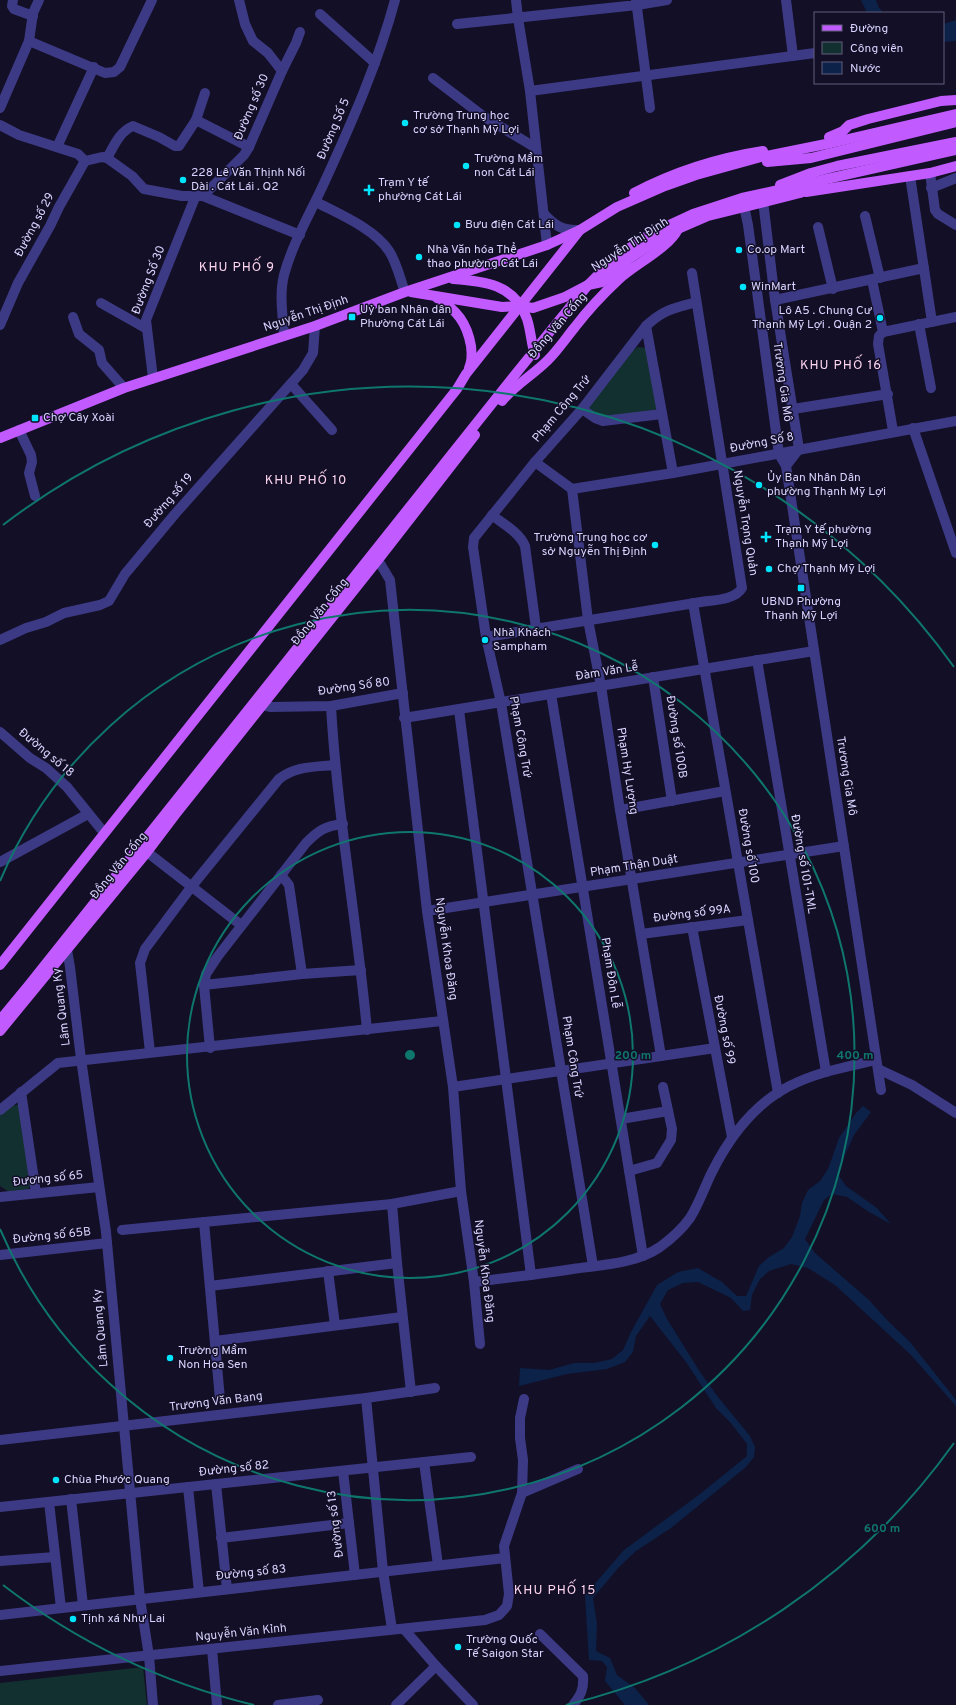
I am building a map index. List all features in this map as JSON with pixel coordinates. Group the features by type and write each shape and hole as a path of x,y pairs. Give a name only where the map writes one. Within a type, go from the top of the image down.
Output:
{"main road":[{"path":"830,140 849,125 941,101 956,100"},
{"name":"Nguyễn Thị Định","path":"0,438 124,388 315,326 405,292 547,245 580,230 617,207 634,193 658,181 687,171 733,156 830,140 952,116"},
{"name":"Nguyễn Thị Định","path":"729,165 812,158 952,116"},
{"name":"Nguyễn Thị Định","path":"617,207 664,186 696,175 729,165 830,140"},
{"name":"Nguyễn Thị Định","path":"765,195 811,172 956,142"},
{"name":"Nguyễn Thị Định","path":"405,292 430,294 502,307 520,306 533,308 546,304 588,285 602,282 633,256 677,225 706,209 743,202 825,180 956,150"},
{"path":"813,186 956,156"},
{"path":"765,195 789,195 930,173 956,166"},
{"path":"800,193 825,180"},
{"name":"Đồng Văn Cống","path":"0,1031 64,947 501,397 540,368 549,359 596,302 619,279 666,245 675,235 677,225"},
{"path":"463,378 580,230"},
{"path":"447,279 480,281 491,284 504,290 513,297 527,318 530,338 540,368"},
{"name":"Đồng Văn Cống","path":"0,1020 147,852 258,704 378,560 501,397 522,366 588,285"},
{"path":"0,958 101,829 457,389 471,364 472,351 467,328 453,309 430,294"},
{"path":"522,366 530,338"},
{"path":"518,383 530,368 534,352"},
{"path":"0,966 265,625"}],"street":[{"path":"13,0 12,6 14,9 33,16"},
{"path":"0,108 29,40 33,16 39,0"},
{"path":"29,40 94,67 104,73 114,72 120,67 152,0"},
{"name":"Đường số 30","path":"200,196 244,155 249,148 282,72 268,53 253,40 245,24 239,0"},
{"name":"Đường Số 5","path":"284,336 282,300 284,277 300,234 342,145 375,63 395,0"},
{"path":"516,0 530,91 547,245"},
{"path":"457,24 518,18 637,2 667,0"},
{"path":"786,0 793,56"},
{"path":"637,2 650,108"},
{"path":"320,14 375,63"},
{"path":"282,72 300,32"},
{"path":"530,91 814,53"},
{"path":"57,147 94,67"},
{"path":"433,78 483,116 536,148"},
{"path":"107,158 118,138 126,129 133,126 159,137 175,146 179,146 196,120 205,94"},
{"path":"196,120 249,148"},
{"path":"0,126 19,135 78,154 85,161 102,157 107,158 132,176 144,189 182,196 200,196 300,234"},
{"name":"Đường số 29","path":"0,325 18,283 85,161"},
{"path":"930,173 935,210 938,214 956,224"},
{"path":"910,176 932,322"},
{"path":"931,188 956,178"},
{"name":"Trương Gia Mô","path":"765,195 766,221 776,300 799,449"},
{"name":"Đường Số 30","path":"153,378 146,320 200,196"},
{"path":"316,202 355,223 380,240 390,252 405,292"},
{"name":"Trương Gia Mô","path":"743,202 748,224 779,454 786,466 881,1090"},
{"path":"544,214 553,224 563,230 580,230"},
{"path":"865,216 876,279 883,332"},
{"path":"748,224 766,221"},
{"path":"818,227 833,289"},
{"path":"776,300 833,289 924,268"},
{"name":"Nguyễn Trọng Quản","path":"486,637 733,596 739,593 742,588 692,273"},
{"name":"Phạm Công Trứ","path":"593,1266 501,703 486,637 473,546 474,538 492,515 535,462 582,409 646,326 658,315 666,311 696,302"},
{"path":"101,303 147,329"},
{"path":"73,317 79,334 99,350 102,363 124,388"},
{"path":"893,432 888,394 878,344 879,336 883,332 956,317"},
{"path":"919,324 931,388"},
{"name":"Đường số 19","path":"0,640 26,628 46,622 64,613 100,605 109,601 125,574 195,490 303,370 313,353 315,326"},
{"path":"646,326 674,473"},
{"path":"291,384 332,430"},
{"path":"793,409 888,394"},
{"path":"582,409 595,418 603,421 662,414"},
{"name":"Đường Số 8","path":"572,490 674,473 956,421"},
{"path":"913,428 956,553"},
{"path":"19,430 31,455 32,462 28,473 35,496"},
{"path":"786,466 799,449"},
{"path":"535,462 572,490"},
{"name":"Phạm Hy Lượng","path":"572,490 588,620 601,686 631,879 661,1056"},
{"path":"492,515 516,534 525,546 536,628"},
{"name":"Nguyễn Khoa Đăng","path":"378,560 390,580 404,718 427,911 442,1021 453,1087 461,1191 474,1282 480,1344"},
{"name":"Đường số 100","path":"693,603 778,1093"},
{"name":"Đàm Văn Lễ","path":"404,718 814,651"},
{"name":"Đường số 101-TML","path":"756,660 826,1072"},
{"name":"Đường số 100B","path":"653,677 672,801"},
{"name":"Đường Số 80","path":"258,704 271,707 331,706 402,693"},
{"name":"Phạm Đôn Lễ","path":"551,694 643,1256"},
{"path":"331,706 334,765 343,824 367,1030"},
{"path":"459,710 531,1275"},
{"name":"Đường số 18","path":"0,732 30,758 46,768 67,787 101,829"},
{"path":"150,1052 140,963 145,949 192,886 279,779 287,773 299,768 334,765"},
{"path":"620,810 725,791"},
{"path":"0,862 88,814"},
{"path":"210,1048 204,985 206,974 241,925 306,843 318,831 330,825 343,824"},
{"name":"Phạm Thận Duật","path":"427,911 844,846"},
{"path":"147,852 241,925"},
{"path":"281,875 289,885 302,974"},
{"name":"Đường số 99A","path":"641,934 748,920"},
{"name":"Đường số 99","path":"692,927 732,1137"},
{"name":"Lâm Quang Ky","path":"64,947 75,1002 81,1059 107,1243 140,1599 153,1705"},
{"path":"204,985 302,974 361,970"},
{"path":"0,1110 58,1063 81,1059 150,1052 210,1048 442,1021"},
{"path":"453,1087 715,1048"},
{"path":"474,1282 611,1264 643,1256 659,1248 674,1236 690,1218 712,1170 732,1137 758,1108 778,1093 797,1082 826,1072 877,1064 956,1113"},
{"path":"629,1171 657,1163 671,1140 672,1129 663,1087"},
{"path":"21,1092 36,1193"},
{"path":"621,1119 668,1110"},
{"name":"Đương số 65","path":"0,1197 99,1187"},
{"path":"122,1230 392,1204 461,1191"},
{"path":"392,1204 402,1317 411,1392"},
{"path":"204,1222 220,1399"},
{"name":"Đường số 65B","path":"0,1255 107,1243"},
{"path":"210,1286 397,1263"},
{"path":"328,1272 335,1325"},
{"path":"215,1341 402,1317"},
{"name":"Trương Văn Bang","path":"0,1440 366,1398 435,1388"},
{"path":"366,1398 383,1572 392,1629"},
{"path":"505,1558 504,1546 522,1493 523,1460 520,1438 520,1418 524,1399"},
{"name":"Đường số 82","path":"0,1507 471,1458"},
{"path":"424,1462 438,1565"},
{"path":"522,1493 578,1469"},
{"name":"Đường số 13","path":"343,1471 355,1575"},
{"path":"216,1484 227,1589"},
{"path":"188,1487 199,1592"},
{"path":"71,1499 83,1605"},
{"path":"49,1502 61,1608"},
{"path":"221,1538 349,1524"},
{"path":"0,1561 55,1557"},
{"name":"Đường số 83","path":"0,1615 505,1558"},
{"name":"Nguyễn Văn Kỉnh","path":"0,1671 485,1620 499,1615 506,1606 509,1594 505,1558"},
{"path":"404,1629 473,1705"},
{"path":"540,1634 583,1676 584,1688 574,1705"},
{"path":"212,1649 217,1705"},
{"path":"396,1705 436,1666"},
{"path":"278,1705 318,1700"}],"green space":[{"path":"638,347 647,348 657,407 655,410 604,421 590,410 589,407 632,351"},
{"path":"20,1104 31,1183 28,1189 9,1192 0,1186 0,1115 8,1107"},
{"path":"143,1667 147,1705 0,1705 0,1683"}],"water":[{"path":"861,0 876,0 879,8 883,12 867,12"},
{"path":"956,20 956,41 944,42 944,24"},
{"path":"863,1106 871,1112 854,1135 844,1157 839,1176 846,1186 877,1208 891,1224 869,1212 847,1197 832,1194 824,1200 805,1239 815,1253 869,1300 910,1342 956,1400 956,1406 910,1354 835,1285 808,1268 791,1264 769,1271 760,1279 752,1295 750,1310 743,1311 731,1298 698,1282 683,1283 668,1290 660,1304 667,1319 700,1372 718,1397 750,1436 755,1447 754,1457 746,1467 671,1528 636,1551 619,1567 593,1598 597,1624 596,1651 610,1658 617,1675 635,1688 649,1705 625,1705 605,1681 607,1667 602,1661 589,1660 585,1595 624,1550 700,1494 747,1456 747,1444 730,1422 716,1408 686,1362 650,1316 636,1336 633,1352 625,1362 607,1369 567,1374 519,1386 520,1368 549,1370 574,1363 594,1363 612,1359 623,1350 631,1332 657,1285 678,1272 698,1268 722,1282 737,1296 746,1296 759,1266 769,1257 784,1248 792,1237 800,1216 802,1203 808,1190 820,1181 828,1169 839,1138 856,1113"}],"place":[{"name":"Trường Trung học cơ sở Thạnh Mỹ Lợi","path":"405,123"},
{"name":"Trường Mầm non Cát Lái","path":"466,166"},
{"name":"228 Lê Văn Thịnh Nối Dài . Cát Lái . Q2","path":"183,180"},
{"name":"Trạm Y tế phường Cát Lái","path":"369,190"},
{"name":"Bưu điện Cát Lái","path":"457,225"},
{"name":"Co.op Mart","path":"739,250"},
{"name":"Nhà Văn hóa Thể thao phường Cát Lái","path":"419,257"},
{"name":"WinMart","path":"743,287"},
{"name":"Uỷ ban Nhân dân Phường Cát Lái","path":"352,317"},
{"name":"Lô A5 . Chung Cư Thạnh Mỹ Lợi . Quận 2","path":"880,318"},
{"name":"Chợ Cây Xoài","path":"35,418"},
{"name":"Ủy Ban Nhân Dân phường Thạnh Mỹ Lợi","path":"759,485"},
{"name":"Trạm Y tế phường Thạnh Mỹ Lợi","path":"766,537"},
{"name":"Trường Trung học cơ sở Nguyễn Thị Định","path":"655,545"},
{"name":"Chợ Thạnh Mỹ Lợi","path":"769,569"},
{"name":"UBND Phường Thạnh Mỹ Lợi","path":"801,588"},
{"name":"Nhà Khách Sampham","path":"485,640"},
{"name":"Trường Mầm Non Hoa Sen","path":"170,1358"},
{"name":"Chùa Phước Quang","path":"56,1480"},
{"name":"Tịnh xá Như Lai","path":"73,1619"},
{"name":"Trường Quốc Tế Saigon Star","path":"458,1647"}],"district":[{"name":"KHU PHỐ 9","path":"237,268"},
{"name":"KHU PHỐ 16","path":"841,366"},
{"name":"KHU PHỐ 10","path":"306,481"},
{"name":"KHU PHỐ 15","path":"555,1591"}]}
